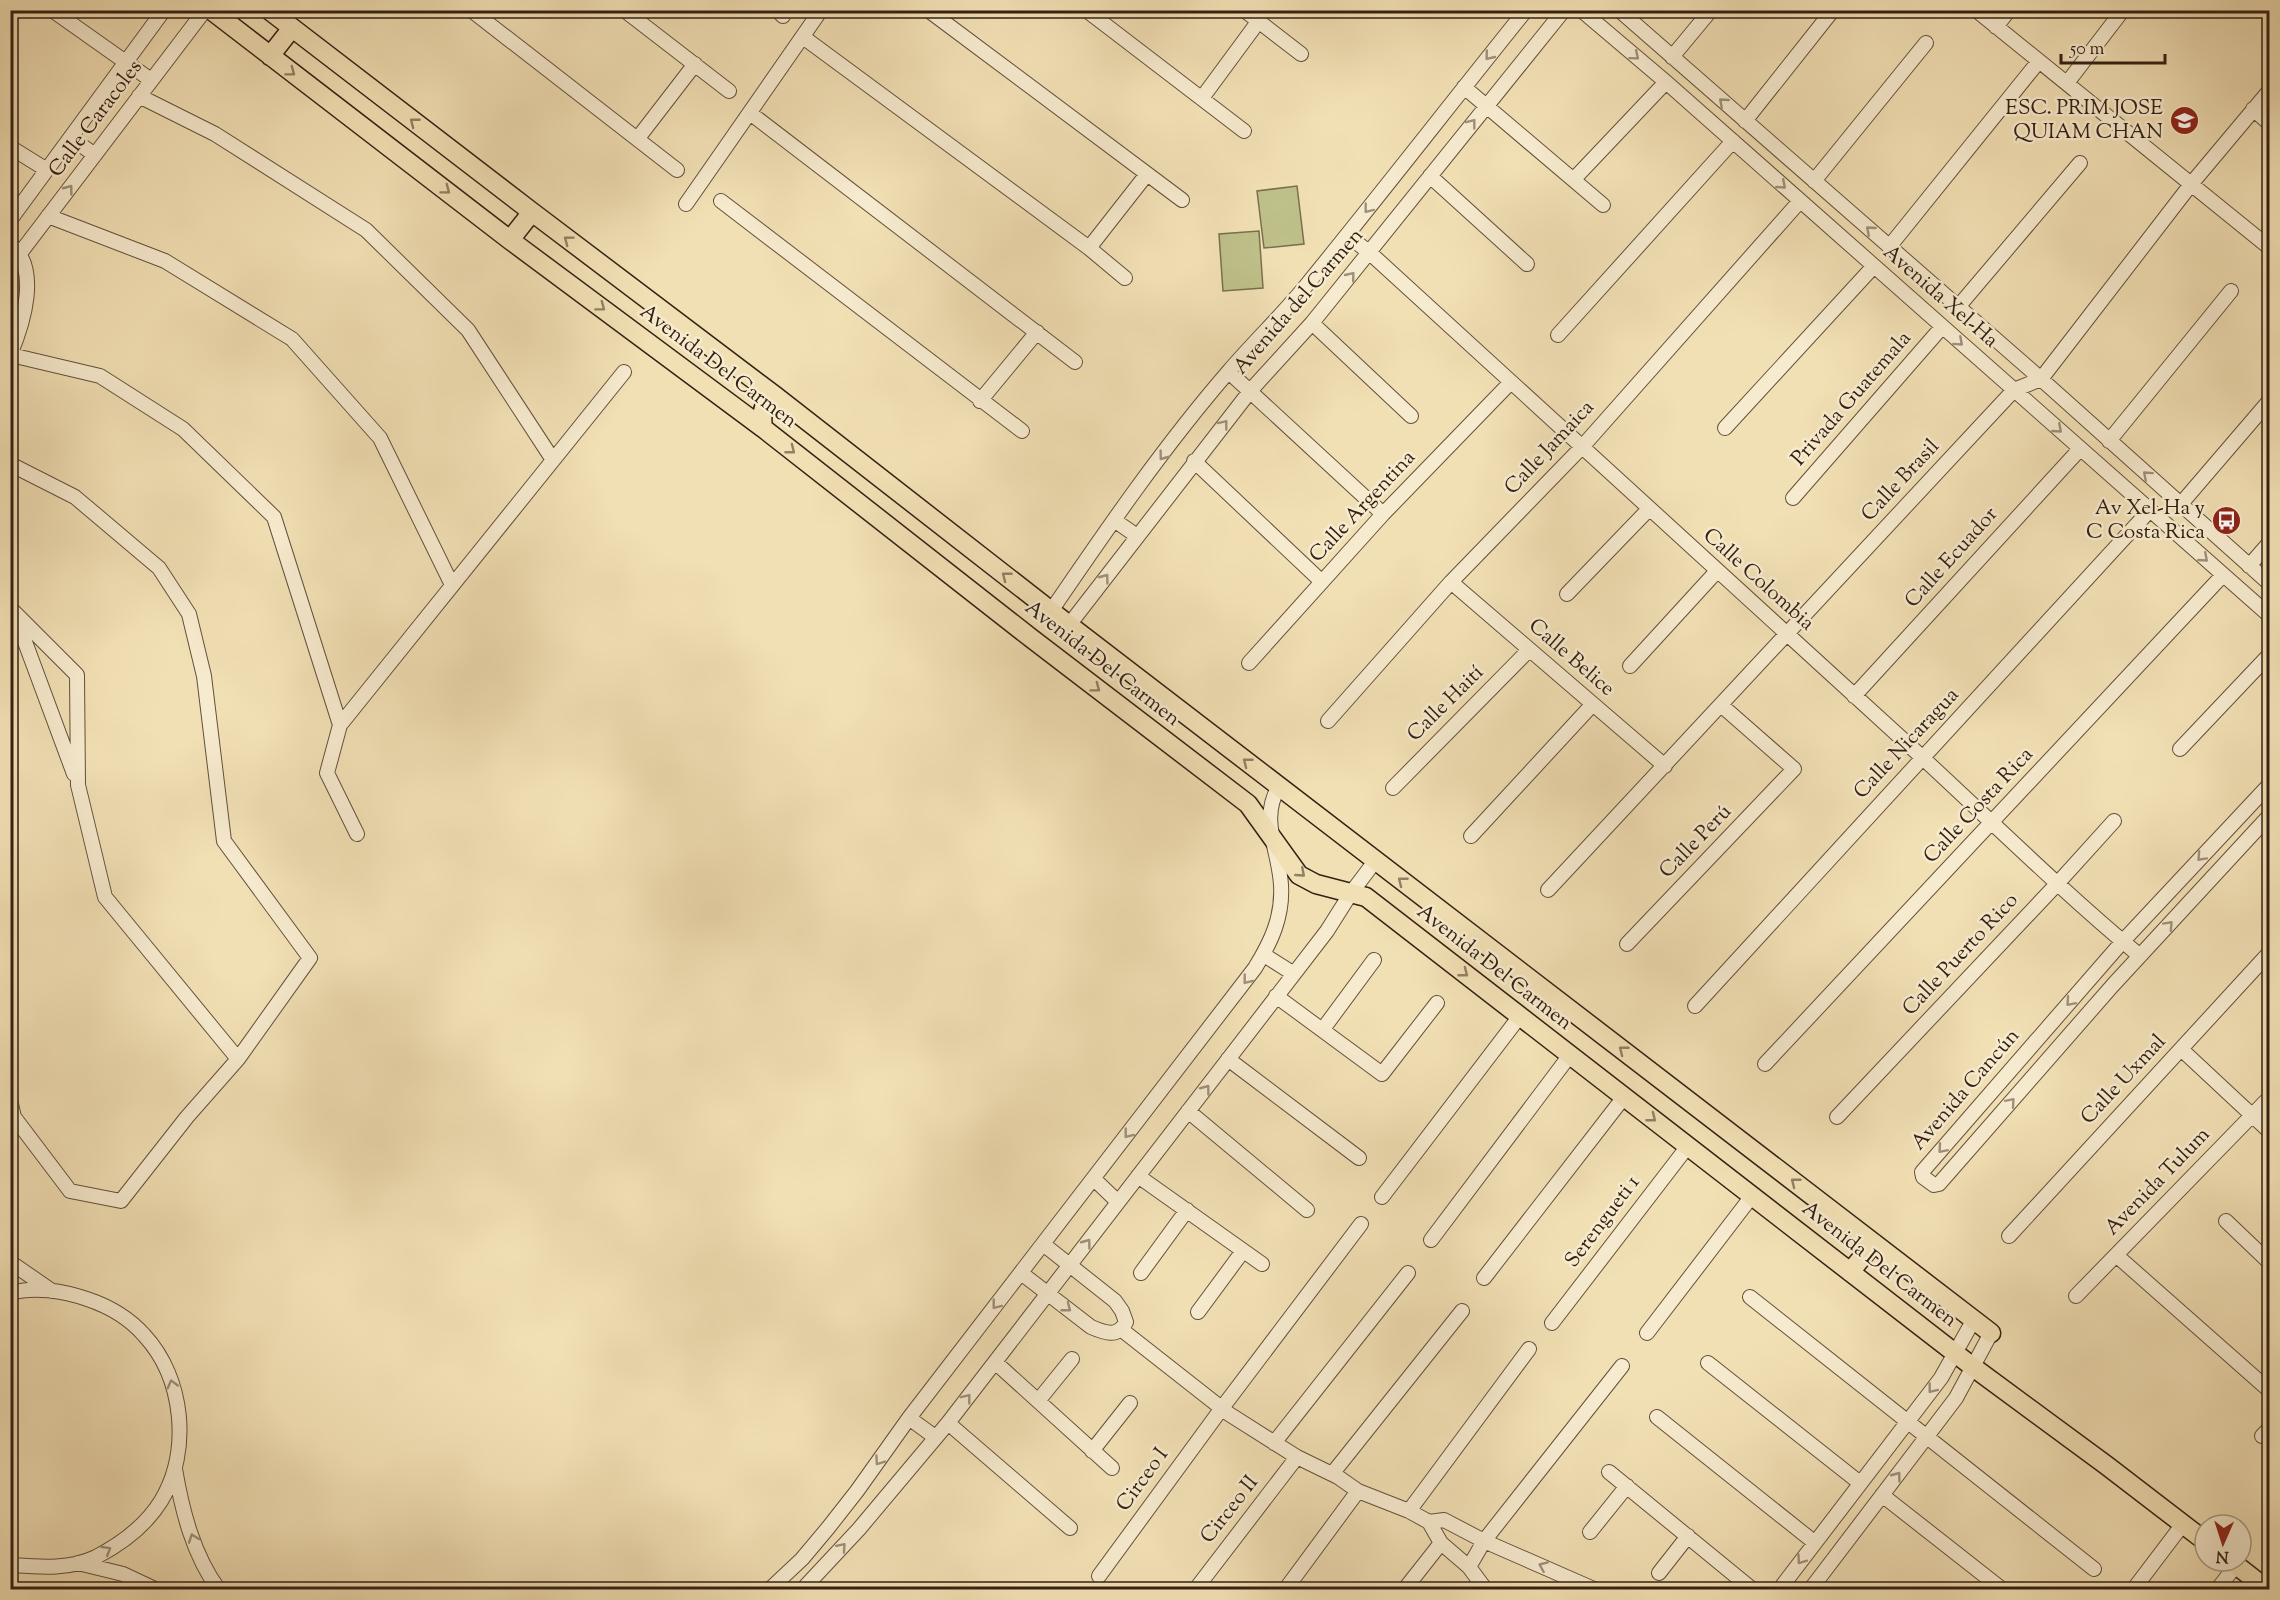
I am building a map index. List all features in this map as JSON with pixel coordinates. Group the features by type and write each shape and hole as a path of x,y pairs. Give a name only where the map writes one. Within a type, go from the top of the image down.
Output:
{"main road":[{"name":"Avenida Del Carmen","path":"211,10 510,240 763,428 1248,804 1299,875 1316,884 1366,897 1956,1354 2193,1532"},
{"name":"Avenida Del Carmen","path":"269,10 774,394 1069,625 1990,1333"},
{"path":"270,56 292,28"},
{"path":"510,240 532,212"},
{"path":"763,428 764,408 767,400 774,394"},
{"path":"1850,1272 1874,1243"},
{"path":"2247,1573 2268,1590"}],"street":[{"path":"52,10 151,80"},
{"name":"Calle Caracoles","path":"10,220 164,10"},
{"name":"Calle Caracoles","path":"11,355 21,329 27,301 26,273 16,248 48,216 204,10"},
{"path":"471,10 677,170"},
{"path":"624,10 729,91"},
{"path":"686,204 821,10"},
{"path":"928,10 1182,200"},
{"path":"1086,10 1244,131"},
{"path":"1244,10 1300,54"},
{"name":"Avenida del Carmen","path":"1051,611 1114,520 1229,372 1290,304 1347,235 1526,10"},
{"name":"Avenida del Carmen","path":"1069,625 1251,390 1312,323 1370,253 1564,10"},
{"name":"Avenida Xel-Ha","path":"1581,10 1666,82 2270,616"},
{"name":"Avenida Xel-Ha","path":"1619,10 2041,379 2270,584"},
{"path":"1672,57 1711,10"},
{"path":"1745,121 1833,10"},
{"path":"1976,10 2270,248"},
{"path":"1996,27 2009,10"},
{"path":"2067,83 2123,10"},
{"path":"1202,98 1258,22"},
{"path":"803,37 1089,248 1125,278"},
{"path":"1814,181 1926,44"},
{"path":"1889,247 2039,61"},
{"path":"638,138 694,64"},
{"path":"1574,179 1666,82"},
{"path":"1464,87 1603,205"},
{"path":"2041,379 2192,183 2270,90"},
{"path":"139,96 215,134 366,230 468,330 553,460"},
{"path":"2253,109 2270,124"},
{"path":"750,113 1075,362"},
{"path":"71,138 95,155"},
{"path":"1558,334 1733,141"},
{"path":"10,147 47,170"},
{"path":"1958,307 2080,163"},
{"path":"1089,248 1147,174"},
{"path":"1430,176 1527,264"},
{"path":"721,201 1022,431"},
{"name":"Calle Jamaica","path":"1328,721 1451,582 1582,447 1800,201"},
{"path":"48,216 165,261 292,339 380,438 452,585"},
{"name":"Calle Colombia","path":"1347,235 1370,253 1923,758 1991,824 2140,956"},
{"path":"1725,428 1874,266"},
{"path":"2109,441 2231,291"},
{"path":"1312,323 1411,416"},
{"name":"Privada Guatemala","path":"1793,498 1942,327"},
{"path":"980,401 1037,333"},
{"path":"11,355 100,376 183,429 274,517 340,725"},
{"path":"357,834 327,773 340,725 624,372"},
{"path":"1229,372 1383,514"},
{"name":"Calle Brasil","path":"1548,891 2014,390 2041,379"},
{"name":"Calle Argentina","path":"1249,663 1383,514 1511,382"},
{"path":"2180,505 2270,400"},
{"name":"Calle Ecuador","path":"1854,696 2080,449"},
{"path":"1194,461 1322,582"},
{"path":"10,464 75,497 159,568 189,614 204,676 224,841 310,958 238,1059 187,1117 121,1202 70,1191 14,1117 10,1100"},
{"path":"1567,594 1649,509"},
{"name":"Calle Nicaragua","path":"1695,1006 2150,510"},
{"path":"1114,520 1137,536"},
{"path":"2249,566 2270,542"},
{"path":"1630,666 1717,571"},
{"name":"Calle Costa Rica","path":"1765,1064 2223,575"},
{"name":"Calle Belice","path":"1451,582 1665,766"},
{"path":"12,608 78,784 105,897 238,1059"},
{"path":"12,608 77,675 78,784"},
{"name":"Calle Haití","path":"1393,788 1530,650"},
{"path":"2180,749 2270,654"},
{"path":"1471,836 1593,704"},
{"name":"Calle Perú","path":"1628,944 1794,769 1722,705"},
{"name":"Avenida Cancún","path":"2270,784 2123,941 1922,1172 1923,1177 1934,1185 1939,1184 2140,956 2270,815"},
{"path":"769,1590 802,1559 857,1491 909,1418 1256,968 1275,932 1280,910 1281,886 1269,814 1271,800 1279,786"},
{"name":"Calle Puerto Rico","path":"1837,1117 2114,821"},
{"path":"2222,835 2237,850"},
{"path":"802,1590 859,1529 948,1423 1327,931 1351,892 1376,860"},
{"name":"Calle Uxmal","path":"2009,1236 2270,952"},
{"path":"1264,955 1293,974"},
{"path":"1323,1029 1374,960"},
{"path":"1276,996 1382,1074 1437,1003"},
{"path":"1382,1197 1520,1016"},
{"path":"2181,1049 2270,1132"},
{"path":"1431,1240 1570,1055"},
{"path":"1228,1059 1359,1158"},
{"path":"1484,1278 1624,1097"},
{"name":"Avenida Tulum","path":"2076,1296 2270,1097"},
{"path":"1188,1112 1307,1210"},
{"name":"Serengueti 1","path":"1552,1323 1688,1146"},
{"path":"1138,1176 1262,1263"},
{"path":"1094,1179 1118,1202"},
{"path":"1647,1333 1752,1196"},
{"path":"1141,1274 1187,1210"},
{"path":"2226,1221 2270,1263"},
{"name":"Circeo I","path":"1099,1576 1361,1224"},
{"path":"1021,1273 1091,1327 1115,1334 1122,1329 1126,1322 1115,1301 1043,1244"},
{"path":"1198,1312 1244,1251"},
{"path":"2116,1255 2270,1391"},
{"path":"10,1263 52,1291"},
{"path":"1274,1443 1408,1274"},
{"path":"10,1293 19,1290 67,1292 109,1307 144,1335 169,1372 180,1415 178,1459 175,1467 161,1501 132,1535 94,1558 51,1568 10,1565"},
{"path":"1750,1297 2094,1569"},
{"path":"1332,1474 1462,1311"},
{"name":"Avenida Del Carmen","path":"1779,1590 1941,1378 1973,1321"},
{"path":"1122,1329 1222,1408 1274,1443 1332,1474 1358,1491 1409,1511 1429,1522 1441,1544 1469,1567 1486,1590"},
{"name":"Avenida Del Carmen","path":"1810,1590 1956,1398 1990,1333"},
{"path":"1409,1511 1529,1349"},
{"path":"1038,1401 1072,1359"},
{"path":"995,1362 1112,1468"},
{"path":"1708,1363 1860,1483"},
{"path":"1469,1567 1484,1541 1622,1366"},
{"path":"1092,1451 1130,1403"},
{"path":"1657,1417 1814,1542"},
{"path":"909,1418 935,1437"},
{"path":"948,1423 1070,1528"},
{"name":"Circeo II","path":"1195,1590 1297,1457"},
{"path":"175,1467 181,1504 194,1544 219,1590"},
{"path":"1609,1472 1753,1590"},
{"path":"1590,1532 1627,1486"},
{"path":"1285,1590 1358,1491"},
{"path":"1882,1495 2003,1590"},
{"path":"1429,1522 1444,1520 1484,1541 1596,1590"},
{"path":"2133,1590 2183,1524"},
{"path":"1659,1573 1689,1536"},
{"path":"1404,1590 1441,1544"},
{"path":"76,1562 123,1574 157,1590"},
{"path":"2217,1590 2228,1573"}],"green space":[{"path":"1297,186 1304,244 1264,248 1257,191"},
{"path":"1259,231 1263,288 1223,291 1219,234"}],"place":[{"name":"ESC. PRIM JOSE QUIAM CHAN","path":"2184,121"},
{"name":"Av Xel-Ha y C Costa Rica","path":"2226,521"}]}
